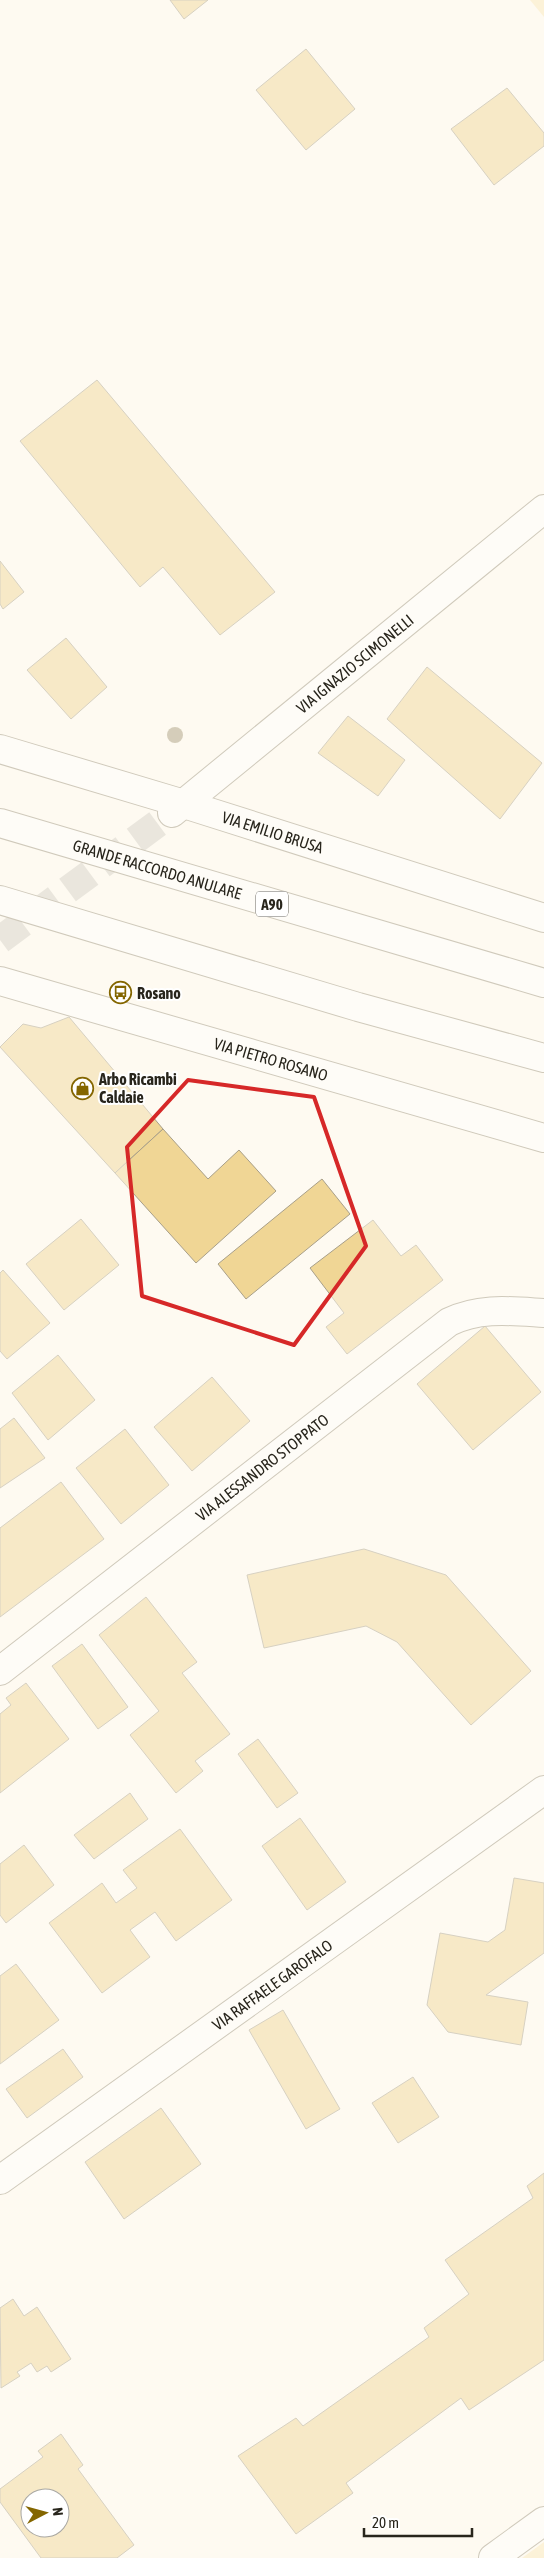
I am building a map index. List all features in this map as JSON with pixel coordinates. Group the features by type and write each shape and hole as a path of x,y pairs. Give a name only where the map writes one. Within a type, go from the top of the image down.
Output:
{"main road":[{"name":"VIA IGNAZIO SCIMONELLI","path":"174,811 544,509"},
{"name":"VIA EMILIO BRUSA","path":"0,749 174,811 544,918"},
{"name":"GRANDE RACCORDO ANULARE","path":"0,823 544,983"},
{"path":"0,900 358,1007 544,1058"},
{"name":"VIA PIETRO ROSANO","path":"0,981 544,1138"},
{"name":"VIA ALESSANDRO STOPPATO","path":"0,1672 449,1322 463,1315 491,1310 544,1313"},
{"name":"VIA RAFFAELE GAROFALO","path":"0,2180 544,1790"},
{"path":"492,2558 544,2521"}],"highlighted area":[{"path":"188,1080 314,1097 366,1246 294,1345 142,1296 127,1147"}],"shaded area":[{"path":"530,0 544,0 544,17"},
{"path":"544,2542 544,2558 522,2558"}],"building":[{"path":"170,0 208,0 184,19"},
{"path":"306,49 355,109 306,150 256,90"},
{"path":"507,88 544,133 544,146 494,185 451,129"},
{"path":"97,380 275,592 220,635 163,567 140,587 20,441"},
{"path":"0,561 24,592 3,609 0,604"},
{"path":"66,638 107,687 71,719 27,670"},
{"path":"427,667 542,763 500,819 387,719"},
{"path":"348,716 405,760 378,796 318,753"},
{"name":"Arbo Ricambi Caldaie","path":"69,1017 163,1129 115,1173 0,1047 23,1024 41,1028"},
{"path":"163,1129 208,1179 239,1150 276,1191 196,1263 115,1173"},
{"path":"322,1179 350,1214 246,1299 218,1264"},
{"path":"81,1219 119,1265 64,1310 26,1264"},
{"path":"373,1220 401,1256 416,1245 443,1280 347,1354 326,1327 344,1313 310,1268"},
{"path":"3,1270 50,1323 7,1359 0,1351 0,1273"},
{"path":"485,1326 541,1392 473,1450 417,1384"},
{"path":"58,1355 95,1400 48,1440 12,1393"},
{"path":"212,1377 250,1421 192,1471 154,1427"},
{"path":"14,1418 45,1458 0,1488 0,1429"},
{"path":"125,1429 169,1485 121,1524 76,1468"},
{"path":"61,1482 104,1539 0,1617 0,1528"},
{"path":"364,1549 446,1575 531,1671 471,1725 397,1642 366,1626 264,1648 247,1575"},
{"path":"146,1597 197,1662 182,1673 230,1734 195,1761 203,1771 176,1793 130,1735 159,1711 99,1635"},
{"path":"82,1644 128,1707 98,1729 52,1666"},
{"path":"26,1683 69,1739 0,1793 0,1714 11,1705 6,1698"},
{"path":"258,1739 298,1793 277,1808 238,1754"},
{"path":"130,1793 148,1819 94,1859 74,1835"},
{"path":"300,1818 346,1882 307,1910 262,1846"},
{"path":"180,1829 232,1900 176,1941 155,1912 130,1930 150,1957 102,1993 49,1923 102,1883 116,1903 137,1888 123,1870"},
{"path":"24,1845 54,1885 6,1923 0,1915 0,1864"},
{"path":"514,1878 544,1883 544,1953 486,1995 528,2002 521,2045 448,2032 427,2005 440,1933 488,1942 505,1930"},
{"path":"16,1964 59,2020 0,2064 0,1976"},
{"path":"283,2010 340,2109 306,2129 249,2030"},
{"path":"63,2049 83,2077 27,2118 6,2089"},
{"path":"413,2077 439,2117 398,2143 372,2103"},
{"path":"161,2108 201,2164 124,2219 85,2162"},
{"path":"544,2173 544,2360 469,2410 461,2398 346,2483 353,2493 296,2534 238,2456 296,2418 303,2426 429,2337 424,2328 469,2294 445,2260 533,2198 527,2186"},
{"path":"13,2299 24,2316 37,2307 71,2359 51,2372 47,2366 37,2372 31,2363 17,2372 20,2376 1,2388 0,2308"},
{"path":"61,2434 83,2465 78,2469 134,2545 117,2558 41,2558 26,2538 70,2538 70,2488 20,2488 20,2529 0,2502 0,2489 43,2457 38,2451"}],"tunnel":[{"path":"0,940 165,818"}],"place":[{"name":"Rosano","path":"121,993"},
{"name":"Arbo Ricambi Caldaie","path":"83,1088"}]}
